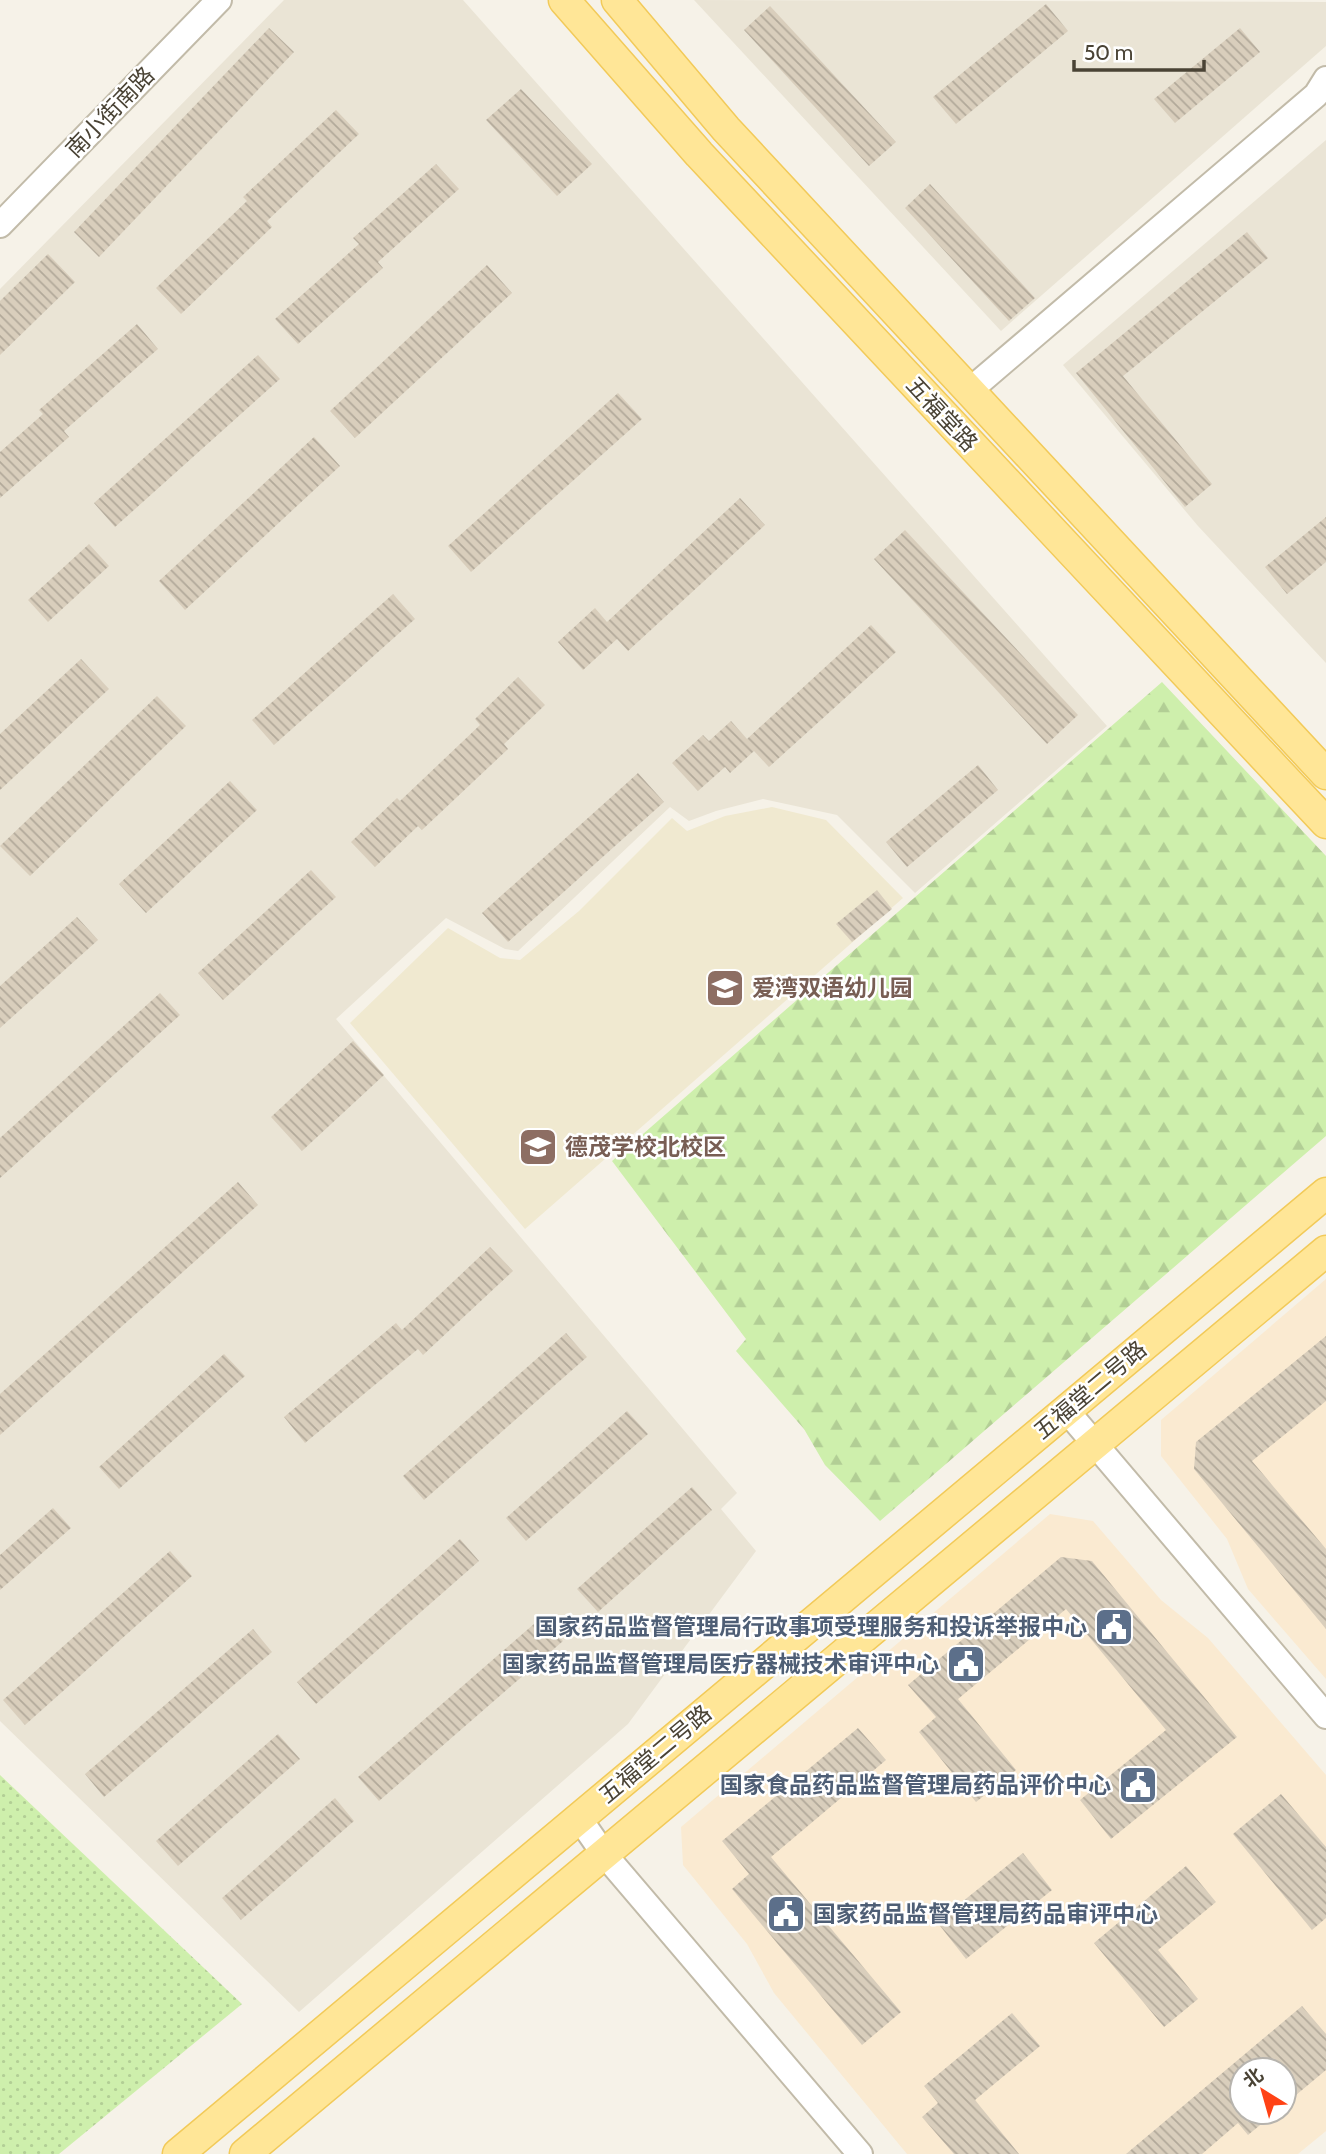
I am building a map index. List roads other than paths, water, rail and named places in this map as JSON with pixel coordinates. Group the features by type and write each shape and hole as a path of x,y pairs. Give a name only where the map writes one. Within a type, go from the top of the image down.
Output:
{"main road":[{"name":"五福堂路","path":"564,0 699,154 1326,823"},
{"name":"五福堂路","path":"617,0 726,129 1326,774"},
{"name":"五福堂二号路","path":"187,2151 579,1818 1326,1193"},
{"name":"五福堂二号路","path":"245,2154 1326,1251"}],"street":[{"name":"南小街南路","path":"0,225 219,0"},
{"path":"969,391 1316,95 1326,79"},
{"path":"1066,1410 1326,1716"},
{"path":"579,1818 604,1854 860,2154"}],"place":[{"name":"爱湾双语幼儿园","path":"725,988"},
{"name":"德茂学校北校区","path":"538,1147"},
{"name":"国家药品监督管理局行政事项受理服务和投诉举报中心","path":"1114,1627"},
{"name":"国家药品监督管理局医疗器械技术审评中心","path":"966,1664"},
{"name":"国家食品药品监督管理局药品评价中心","path":"1138,1785"},
{"name":"国家药品监督管理局药品审评中心","path":"786,1914"}]}
